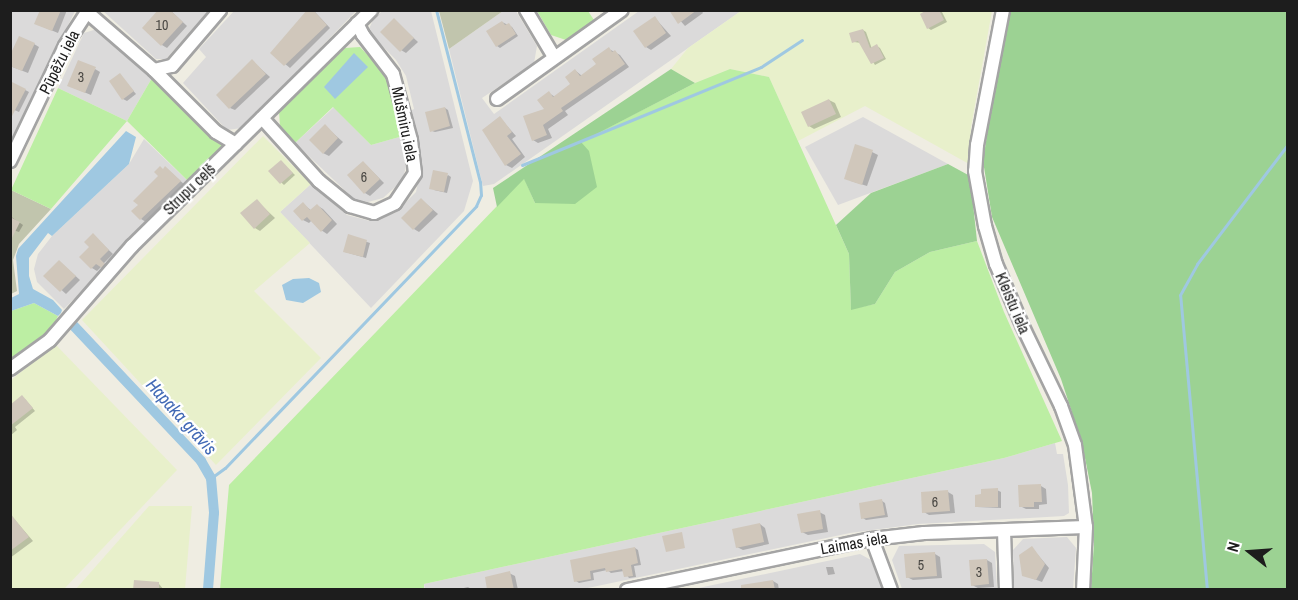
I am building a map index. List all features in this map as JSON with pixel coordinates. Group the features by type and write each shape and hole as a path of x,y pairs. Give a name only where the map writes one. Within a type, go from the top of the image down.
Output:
{"street":[{"path":"154,70 172,66 220,10"},
{"name":"Strupu ceļš","path":"10,369 50,340 132,246 371,10"},
{"path":"526,10 554,57"},
{"path":"497,99 622,10"},
{"name":"Kleistu iela","path":"1003,10 977,145 975,171 985,226 996,264 1072,435 1080,466 1086,527 1083,590"},
{"name":"Pūpēžu iela","path":"10,161 65,46 87,11 154,70 216,132 236,144"},
{"name":"Mušmiru iela","path":"262,118 319,181 350,206 374,213 395,203 415,173 411,140 393,74 363,35 357,23"},
{"name":"Laimas iela","path":"627,590 872,539 924,533 1086,527"},
{"path":"1004,531 1006,590"},
{"path":"872,539 891,590"}],"shaded area":[{"path":"439,10 503,11 449,49"},
{"path":"11,11 75,11 11,143"},
{"path":"103,11 209,11 166,59 156,59"},
{"path":"234,11 356,11 242,128 227,130 183,83 206,57 199,49"},
{"path":"382,11 431,11 473,181 464,211 371,308 280,212 311,184 347,215 370,221 395,213 416,192 422,163 410,111 414,109 406,76 396,60 368,31 373,20"},
{"path":"503,11 516,11 537,46 534,63 482,98 494,114 639,11 741,11 494,184 483,186 449,49"},
{"path":"741,11 992,11 971,127 969,164 865,106 798,141 769,77 730,69 695,83 671,69 688,48"},
{"path":"97,29 152,78 127,121 58,88 84,33"},
{"path":"334,107 371,145 403,136 406,167 402,181 383,198 368,202 355,200 295,143"},
{"path":"863,117 948,164 838,205 805,147"},
{"path":"263,136 311,184 280,212 310,243 254,291 321,358 216,465 82,320"},
{"path":"144,139 190,183 64,309 37,282 34,269 38,254 52,236 129,164"},
{"path":"11,190 51,209 19,244 13,260 17,291 11,294"},
{"path":"55,344 177,470 65,588 11,589 10,381"},
{"path":"1055,443 1057,454 1063,454 1068,485 1069,513 1064,516 918,524 850,533 583,589 425,590 424,584 1004,458"},
{"path":"149,506 192,506 185,589 75,590"},
{"path":"1067,537 1076,548 1073,589 1014,589 1013,550 1023,539"},
{"path":"984,544 995,552 997,589 902,589 892,560 899,546"},
{"path":"860,554 871,560 882,589 689,590"}],"green space":[{"path":"537,11 588,11 594,20 566,40 551,35"},
{"path":"1006,11 1287,11 1287,589 1091,589 1094,543 1092,493 1082,443 1061,379 992,217 983,161"},
{"path":"360,47 382,70 389,84 403,136 371,145 333,107 295,143 280,127 279,110 345,48"},
{"path":"671,69 695,83 581,142 589,151 597,187 575,204 535,203 524,179 497,207 493,188"},
{"path":"730,69 769,77 849,254 851,309 875,304 895,272 930,252 977,241 1004,312 1062,441 1004,458 424,584 424,589 220,590 229,485 524,178 535,203 580,142 695,83"},
{"path":"152,78 210,136 225,145 188,181 127,121"},
{"path":"58,88 127,121 51,209 11,190"},
{"path":"948,164 970,176 977,241 930,252 895,272 875,304 851,310 849,254 836,225 871,193"},
{"path":"34,303 58,316 54,324 32,346 11,359 11,311"}],"water":[{"path":"354,53 368,67 335,99 324,87"},
{"path":"126,131 136,137 129,164 52,236 48,233 29,258 29,276 33,289 53,300 62,310 61,313 58,316 34,303 11,311 11,298 19,294 16,256 18,249"},
{"path":"309,278 319,283 321,292 303,303 286,300 282,285 293,279"}],"building":[{"path":"40,10 61,10 52,31 34,24"},
{"path":"158,10 170,10 183,22 161,46 142,28"},
{"path":"307,10 313,10 327,25 284,66 270,53"},
{"path":"669,10 697,10 678,24"},
{"path":"927,10 939,10 944,20 927,29 920,14"},
{"path":"655,16 666,33 645,48 633,31"},
{"path":"394,18 414,38 400,52 380,32"},
{"path":"502,21 505,25 509,23 516,34 496,47 486,31"},
{"path":"863,29 870,48 877,44 884,58 871,64 858,41 852,43 849,33"},
{"path":"19,36 35,43 22,71 10,66 10,55"},
{"path":"609,47 612,52 615,50 625,64 561,108 563,111 543,125 547,135 532,141 523,116 544,109 537,100 549,91 553,97 570,84 565,77 575,69 580,76 596,64 592,59"},
{"path":"252,59 266,74 229,109 216,95"},
{"path":"78,60 96,67 85,93 67,86"},
{"path":"120,73 134,91 122,100 109,81"},
{"path":"10,81 26,89 10,120"},
{"path":"829,99 836,114 808,127 801,112"},
{"path":"445,107 450,126 430,132 425,112"},
{"path":"500,116 512,132 507,136 521,154 505,166 482,130"},
{"path":"325,124 338,138 323,154 309,140"},
{"path":"855,144 873,150 862,185 844,179"},
{"path":"281,160 293,173 280,184 268,171"},
{"path":"363,161 380,179 364,194 347,175"},
{"path":"160,166 163,169 165,166 181,181 140,220 131,211 138,205 133,201 158,176 154,172"},
{"path":"433,170 448,173 444,192 429,189"},
{"path":"421,198 433,210 413,230 401,218"},
{"path":"257,199 270,214 254,229 240,213"},
{"path":"303,202 310,210 317,204 332,220 321,232 307,217 302,221 293,211"},
{"path":"10,217 20,222 10,242"},
{"path":"93,233 109,250 100,259 105,264 102,268 96,264 91,269 79,257 89,247 84,242"},
{"path":"348,234 367,240 363,257 343,252"},
{"path":"59,260 76,276 60,292 43,276"},
{"path":"22,395 33,408 10,426 10,405"},
{"path":"1041,484 1042,502 1034,502 1034,507 1019,507 1018,485"},
{"path":"998,488 998,507 975,507 975,495 981,494 981,489"},
{"path":"948,490 950,511 922,513 921,492"},
{"path":"882,499 885,515 861,519 859,503"},
{"path":"820,510 823,529 801,533 797,514"},
{"path":"10,513 29,537 10,551"},
{"path":"760,523 764,542 736,548 732,529"},
{"path":"682,532 685,548 666,552 662,536"},
{"path":"1032,546 1045,564 1036,580 1022,576 1019,555"},
{"path":"635,547 638,563 631,565 633,576 624,577 622,569 606,572 605,568 590,571 591,579 574,582 570,560"},
{"path":"935,552 937,576 906,578 904,554"},
{"path":"987,559 989,584 971,586 969,560"},
{"path":"510,571 514,590 487,590 485,577"},
{"path":"134,580 159,582 159,590 133,590"},
{"path":"773,580 775,590 741,590 741,585"}],"waterway":[{"path":"211,478 225,468 476,206 481,195 480,182 436,10"},
{"path":"522,165 761,67 802,40"},
{"path":"1207,590 1180,295 1197,264 1288,144"},
{"name":"Hapaka grāvis","path":"73,325 201,461 211,478 214,513 208,590"}]}
